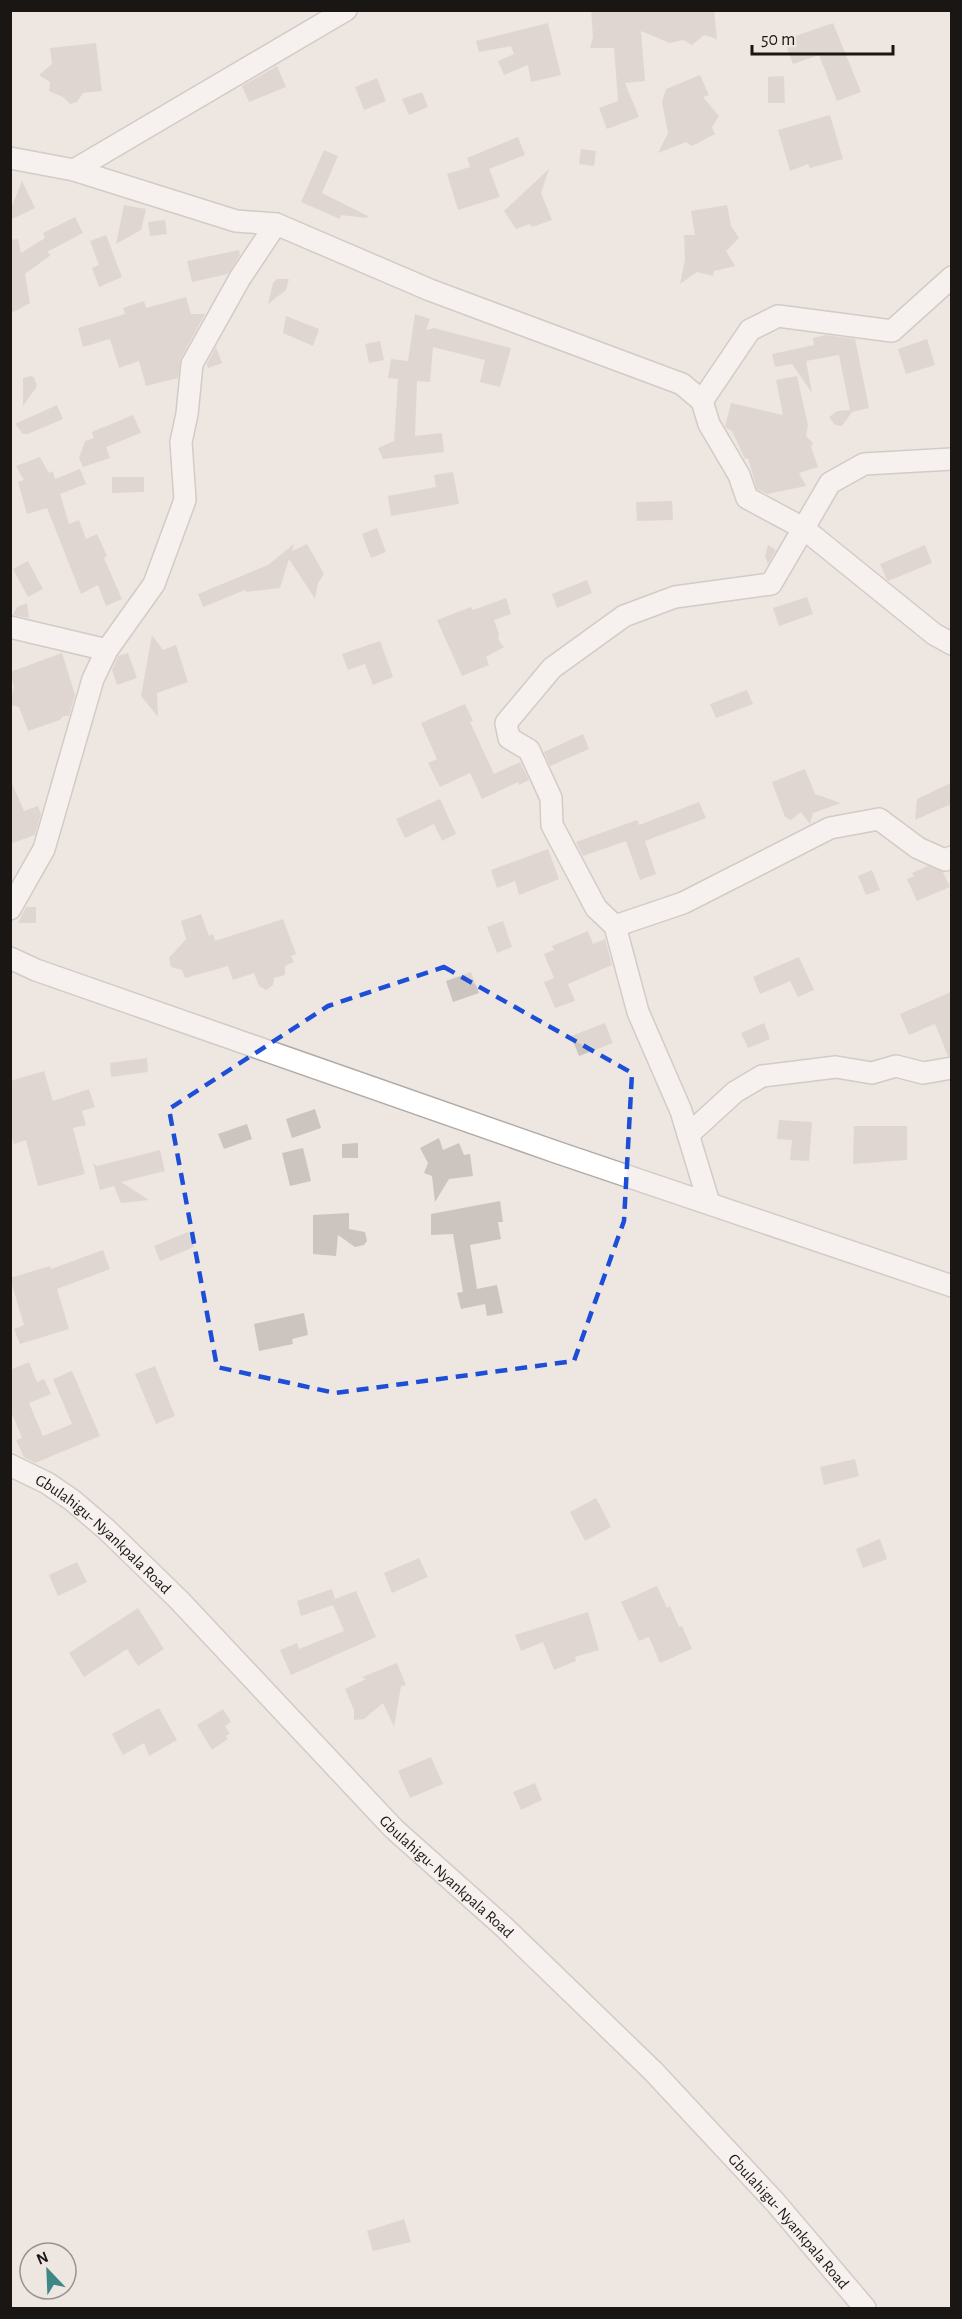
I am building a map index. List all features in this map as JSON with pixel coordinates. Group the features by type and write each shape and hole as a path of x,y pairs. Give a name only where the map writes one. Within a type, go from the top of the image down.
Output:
{"street":[{"path":"74,170 346,10"},
{"path":"10,158 74,170 236,221 276,224 430,290 682,384 702,401 709,424 739,475 747,498 803,528 934,634 951,644"},
{"path":"10,909 44,849 93,679 107,650 154,584 185,500 181,442 187,414 192,364 240,278 276,224"},
{"path":"702,401 750,330 778,316 892,331 951,278"},
{"path":"708,1203 681,1112 638,1012 615,926 596,908 552,825 551,798 530,750 509,738 506,723 552,668 624,616 675,597 716,589 771,584 830,483 864,464 951,459"},
{"path":"10,627 107,650"},
{"path":"615,926 683,903 830,828 879,819 918,848 945,860 951,857"},
{"path":"10,958 36,970 951,1286"},
{"path":"688,1135 735,1092 762,1076 836,1067 872,1073 896,1066 922,1073 951,1068"},
{"name":"Gbulahigu- Nyankpala Road","path":"10,1465 47,1483 72,1500 106,1529 179,1600 394,1829 504,1927 653,2071 775,2202 865,2308"}],"highlighted area":[{"path":"444,967 632,1073 624,1221 574,1361 335,1393 217,1367 169,1109 328,1006"}],"building":[{"path":"591,10 714,10 717,39 704,35 692,45 683,40 670,43 641,31 645,81 625,83 639,117 607,129 599,108 618,101 614,48 590,48 593,37"},
{"path":"548,23 561,75 531,82 528,65 504,75 498,61 514,54 511,46 479,52 476,41"},
{"path":"833,23 861,92 837,101 819,55 793,64 784,40"},
{"path":"96,43 102,91 83,93 77,102 70,104 63,97 49,91 50,82 39,75 52,64 50,48"},
{"path":"277,66 286,87 249,102 242,86"},
{"path":"700,75 709,95 703,97 719,116 712,127 715,134 692,146 686,142 658,153 668,133 662,102 666,89"},
{"path":"784,76 785,103 768,103 768,77"},
{"path":"377,78 386,101 364,110 355,87"},
{"path":"422,92 428,107 409,115 402,99"},
{"path":"830,115 843,159 810,168 808,164 790,171 778,130"},
{"path":"518,137 525,155 489,169 500,197 458,210 447,174 470,167 467,158"},
{"path":"581,149 596,151 594,166 579,164"},
{"path":"324,150 338,156 322,193 368,216 367,218 341,215 340,219 301,202"},
{"path":"549,169 541,193 552,220 532,227 530,224 516,229 504,211"},
{"path":"22,181 35,208 10,220 10,211"},
{"path":"124,205 146,209 141,230 116,244"},
{"path":"727,205 731,226 739,238 726,251 735,266 714,271 713,276 697,272 680,284 685,260 684,235 695,235 691,211"},
{"path":"75,217 83,233 47,252 51,255 25,274 30,303 10,314 10,240 18,239 21,253 45,238 43,233"},
{"path":"165,220 167,234 150,236 148,222"},
{"path":"106,235 122,277 99,287 92,268 99,265 90,241"},
{"path":"239,250 240,255 228,274 192,282 187,261"},
{"path":"277,279 289,279 286,290 268,304 273,283"},
{"path":"186,297 191,314 205,314 181,358 178,378 146,386 139,361 119,368 110,339 83,347 78,328 125,314 123,308 144,301 146,308"},
{"path":"415,314 430,319 426,330 434,328 511,348 500,387 480,382 485,360 433,347 430,382 417,381 415,436 442,433 444,452 383,459 378,448 394,441 398,379 388,378 391,359 408,361"},
{"path":"286,316 319,329 313,346 283,333"},
{"path":"826,335 855,339 869,408 852,412 842,426 835,425 829,417 837,411 850,410 839,355 806,361 812,393 792,364 775,367 772,354 814,345 813,338"},
{"path":"927,339 935,365 906,374 898,349"},
{"path":"380,341 384,360 369,363 365,344"},
{"path":"216,347 222,363 208,368 207,364"},
{"path":"797,376 808,425 806,436 813,443 811,447 818,467 799,473 806,486 767,494 757,489 748,458 745,459 732,431 725,427 731,403 783,415 776,380"},
{"path":"34,377 37,386 23,406 23,378"},
{"path":"57,405 63,419 28,434 23,434 15,424"},
{"path":"133,415 141,433 106,447 110,458 83,467 79,458 85,441 94,438 92,432"},
{"path":"40,457 49,473 53,471 55,479 80,469 86,484 60,494 69,524 79,520 86,539 97,534 107,556 104,558 122,599 106,606 98,585 81,594 47,508 27,514 18,482 24,480 16,466"},
{"path":"453,472 459,504 391,516 388,496 436,487 434,475"},
{"path":"112,477 144,477 144,492 112,493"},
{"path":"672,501 673,520 637,521 636,502"},
{"path":"377,528 386,552 371,558 362,534"},
{"path":"294,544 292,551 307,544 324,574 318,583 315,599 289,559 280,588 246,592 245,590 203,607 198,594 268,565"},
{"path":"768,545 776,550 768,564 765,556"},
{"path":"925,545 932,563 888,581 880,564"},
{"path":"28,561 43,589 28,597 13,569"},
{"path":"587,580 592,593 557,608 552,594"},
{"path":"807,597 813,614 779,626 773,608"},
{"path":"506,598 511,614 494,620 499,634 498,639 504,647 486,657 489,665 462,676 437,620 471,607 473,610"},
{"path":"27,603 29,618 13,615 17,607"},
{"path":"152,635 163,650 176,645 188,682 157,693 158,717 141,696"},
{"path":"380,641 393,677 373,685 365,664 348,670 342,654"},
{"path":"62,653 75,695 69,716 63,716 60,720 28,731 19,707 10,705 14,687 10,672"},
{"path":"128,653 137,678 117,685 112,670 118,656"},
{"path":"747,690 753,704 716,718 710,704"},
{"path":"465,704 473,721 470,722 494,774 520,762 529,780 519,785 518,782 482,799 470,773 440,787 428,763 437,759 421,723"},
{"path":"583,734 589,749 550,766 544,752"},
{"path":"805,769 815,794 841,803 813,813 810,824 801,812 791,820 785,817 772,782"},
{"path":"10,779 24,811 38,806 41,814 35,835 10,844"},
{"path":"951,783 951,804 915,820 917,799"},
{"path":"440,799 456,834 442,841 434,824 405,838 396,819"},
{"path":"699,802 706,818 645,841 656,874 640,880 626,841 583,856 576,842 637,820 639,825"},
{"path":"548,849 559,879 519,895 515,881 497,888 491,870"},
{"path":"928,866 943,872 950,887 917,901 907,879 914,876 912,873"},
{"path":"872,870 880,890 866,895 858,876"},
{"path":"26,907 36,907 36,923 18,923"},
{"path":"201,914 209,936 213,934 215,941 283,919 296,954 291,956 294,962 285,966 285,975 274,978 273,985 266,990 259,986 254,973 233,980 228,966 185,978 182,970 171,967 169,958 186,939 181,921"},
{"path":"503,921 512,947 497,953 487,927"},
{"path":"588,931 593,944 605,939 612,965 568,984 575,1001 555,1008 544,982 554,978 544,954 554,950 552,946"},
{"path":"799,957 814,990 798,997 790,981 760,994 753,977"},
{"path":"471,972 479,993 453,1002 446,981"},
{"path":"951,992 951,1056 948,1056 935,1024 909,1035 900,1014"},
{"path":"605,1023 613,1043 579,1056 571,1036"},
{"path":"764,1023 770,1039 748,1048 741,1033"},
{"path":"147,1058 148,1072 111,1077 110,1063"},
{"path":"44,1071 53,1101 89,1089 95,1107 82,1111 86,1125 73,1128 85,1174 38,1186 26,1140 14,1144 10,1132 10,1081"},
{"path":"315,1109 321,1128 292,1138 286,1119"},
{"path":"779,1120 812,1122 809,1161 790,1160 792,1140 777,1139"},
{"path":"247,1124 252,1139 224,1149 218,1134"},
{"path":"854,1126 907,1126 907,1160 853,1164"},
{"path":"439,1138 443,1150 459,1143 464,1155 470,1154 473,1176 449,1179 435,1202 432,1176 424,1173 428,1163 420,1148"},
{"path":"358,1143 358,1158 342,1158 342,1144"},
{"path":"303,1148 311,1181 290,1186 282,1153"},
{"path":"160,1150 165,1171 121,1182 149,1200 121,1203 114,1186 100,1190 93,1163 97,1166"},
{"path":"500,1201 503,1222 498,1222 501,1239 470,1245 477,1289 497,1285 503,1313 487,1316 485,1304 461,1309 457,1293 463,1292 453,1234 431,1235 431,1214"},
{"path":"349,1213 349,1229 365,1232 367,1241 364,1245 355,1247 338,1235 336,1256 313,1254 313,1215"},
{"path":"188,1232 194,1247 160,1261 154,1246"},
{"path":"103,1250 110,1269 57,1289 69,1329 20,1344 14,1329 24,1325 10,1278 50,1266 51,1269"},
{"path":"304,1313 308,1335 292,1339 293,1344 259,1351 254,1324"},
{"path":"29,1362 37,1382 44,1379 51,1394 29,1403 43,1436 72,1424 53,1379 72,1371 100,1436 35,1463 24,1457 16,1440 22,1438 10,1409 10,1370"},
{"path":"155,1366 175,1416 156,1424 135,1374"},
{"path":"855,1459 859,1476 824,1485 820,1467"},
{"path":"596,1498 611,1527 585,1541 570,1512"},
{"path":"880,1539 887,1559 863,1568 856,1549"},
{"path":"419,1558 428,1577 392,1593 384,1573"},
{"path":"77,1562 87,1582 58,1596 49,1575"},
{"path":"657,1586 667,1608 670,1606 679,1627 682,1626 692,1649 660,1663 649,1637 639,1641 621,1602"},
{"path":"332,1589 335,1599 356,1591 376,1637 291,1675 280,1650 297,1643 299,1649 344,1631 333,1605 301,1616 297,1601"},
{"path":"138,1608 164,1649 138,1666 127,1649 84,1677 69,1653"},
{"path":"588,1612 599,1650 575,1657 576,1661 554,1670 543,1642 521,1651 515,1635"},
{"path":"397,1663 406,1685 401,1686 394,1727 383,1703 364,1719 354,1720 354,1710 345,1689 366,1679 362,1677"},
{"path":"159,1708 177,1740 149,1756 144,1743 123,1755 112,1734"},
{"path":"223,1709 231,1722 225,1726 230,1734 226,1736 228,1739 212,1750 197,1725"},
{"path":"431,1757 443,1784 410,1798 398,1771"},
{"path":"535,1783 542,1800 521,1810 513,1792"},
{"path":"404,2219 411,2242 373,2251 367,2231"}]}
